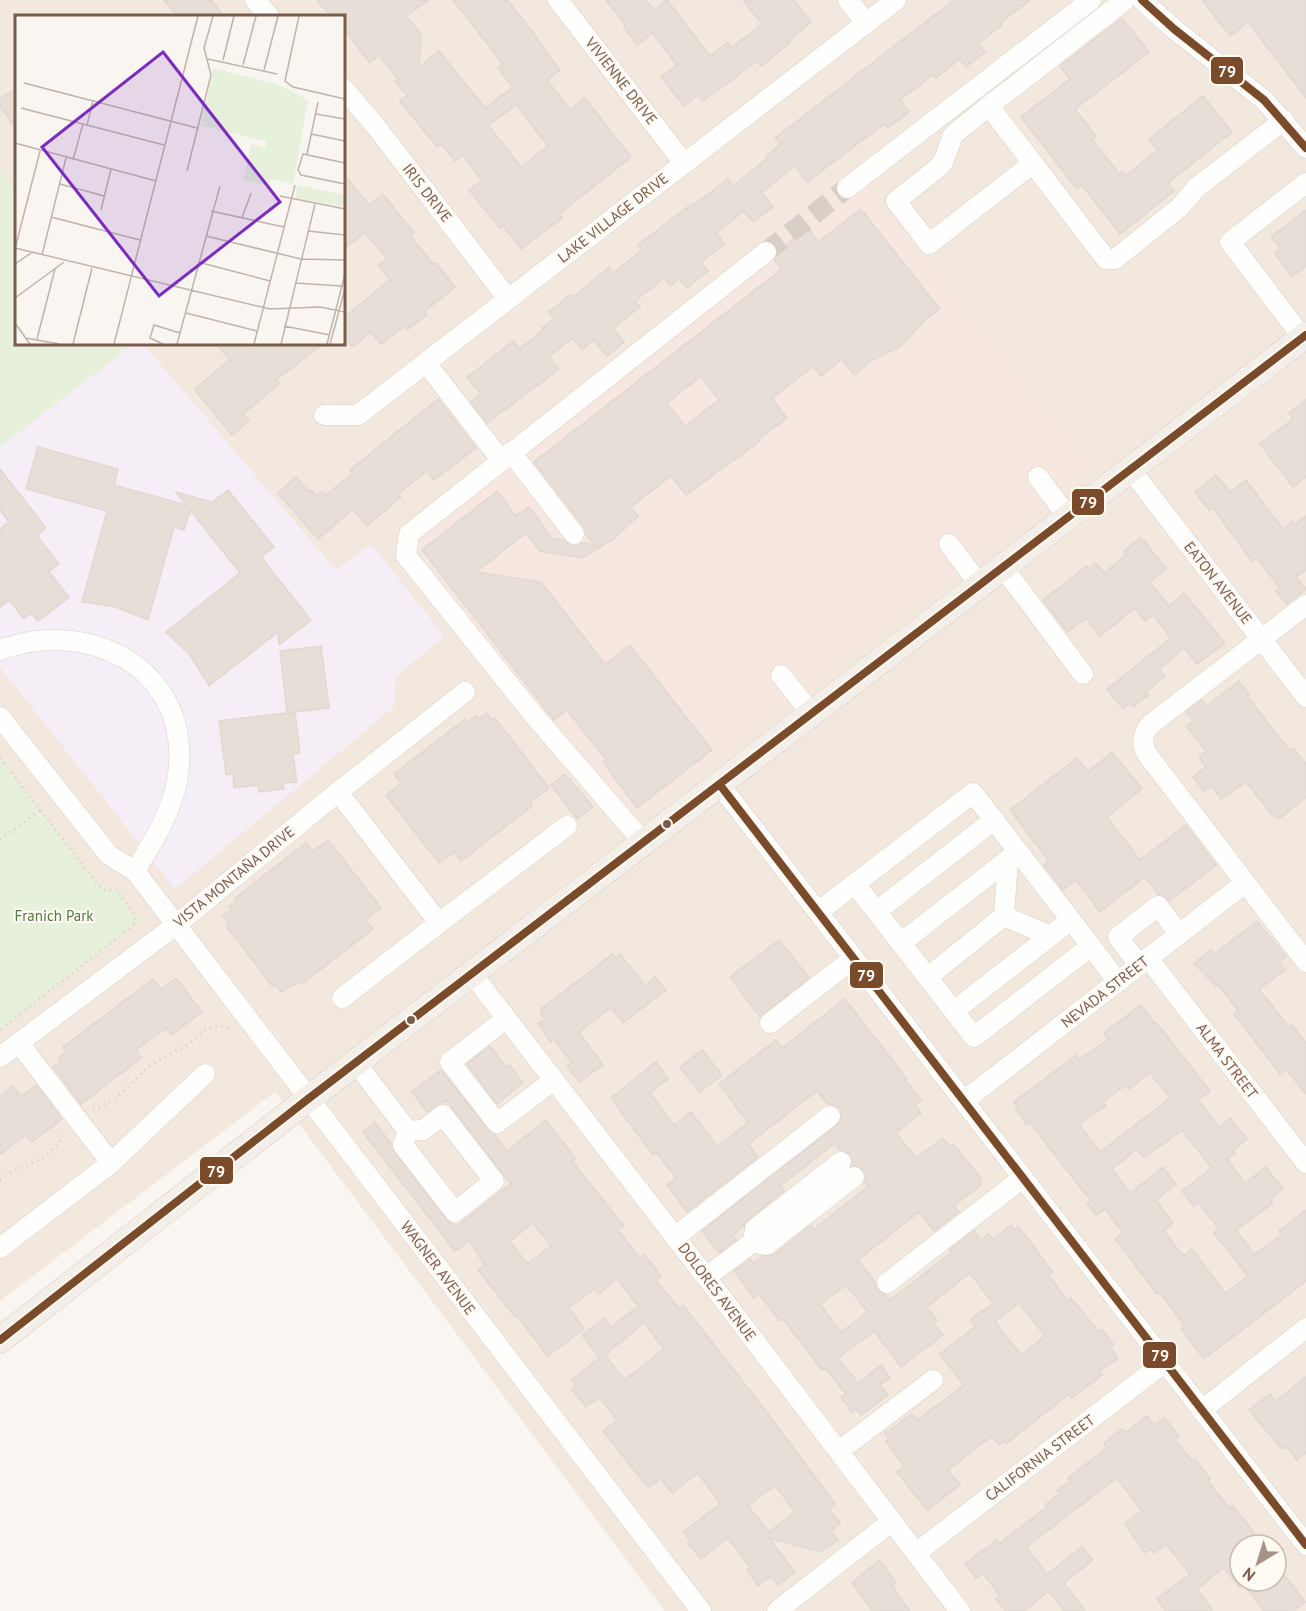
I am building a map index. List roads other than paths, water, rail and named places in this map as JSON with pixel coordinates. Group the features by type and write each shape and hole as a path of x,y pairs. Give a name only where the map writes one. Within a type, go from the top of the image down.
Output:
{"main road":[{"path":"0,1340 308,1099 1305,336"}],"street":[{"path":"255,0 268,15"},
{"name":"VIVIENNE DRIVE","path":"558,0 684,163"},
{"path":"848,0 866,23"},
{"name":"LAKE VILLAGE DRIVE","path":"324,415 358,415 896,0"},
{"path":"847,188 1091,0"},
{"path":"1032,164 929,244 896,201 939,168 944,162 953,135 1125,0"},
{"path":"989,106 1106,259 1116,259 1180,207 1196,188 1298,132 1254,91 1174,29 1142,0"},
{"name":"IRIS DRIVE","path":"345,90 378,129 508,299"},
{"path":"1305,336 1230,242 1306,183"},
{"path":"644,843 532,713 406,555 409,534 766,252"},
{"path":"426,363 574,534"},
{"name":"EATON AVENUE","path":"1131,470 1306,697"},
{"path":"1038,477 1068,517"},
{"path":"949,544 980,585"},
{"path":"1003,567 1083,674"},
{"path":"1306,604 1151,724 1145,731 1143,739 1143,747 1147,754 1306,962"},
{"path":"0,650 15,644 39,640 81,641 102,646 134,664 149,678 162,696 177,731 179,767 171,807 135,871 109,855 0,717"},
{"path":"781,675 812,714"},
{"name":"VISTA MONTAÑA DRIVE","path":"0,1057 176,925 338,792 465,692"},
{"path":"720,785 1306,1545"},
{"path":"338,792 439,923"},
{"path":"818,912 973,793 994,820 1013,856 1071,920 1118,982"},
{"path":"877,911 994,820"},
{"path":"342,998 567,826"},
{"path":"928,977 1004,916 1013,856"},
{"path":"901,943 1013,856"},
{"name":"WAGNER AVENUE","path":"135,871 701,1611"},
{"name":"NEVADA STREET","path":"964,1101 1245,883"},
{"path":"855,884 974,1037 1091,946"},
{"name":"ALMA STREET","path":"1179,934 1158,906 1118,937 1144,962 1306,1163"},
{"path":"1004,916 1050,936"},
{"path":"954,1011 1071,920"},
{"path":"770,1023 853,959"},
{"name":"DOLORES AVENUE","path":"472,974 960,1611"},
{"path":"507,1019 450,1062 497,1123 554,1080"},
{"path":"19,1043 111,1163"},
{"path":"356,1063 408,1131"},
{"path":"0,1248 111,1163 205,1074"},
{"path":"443,1114 494,1181 455,1212 403,1145 408,1131 423,1130 443,1114"},
{"path":"675,1237 830,1116"},
{"path":"706,1277 753,1242 755,1229 848,1170"},
{"path":"887,1283 1023,1178"},
{"path":"1202,1410 1306,1328"},
{"name":"CALIFORNIA STREET","path":"916,1553 1165,1362"},
{"path":"839,1451 933,1380"},
{"path":"777,1611 892,1521"}],"tunnel":[{"path":"766,252 847,188"}],"park label":[{"name":"Franich Park","path":"54,916"}]}
